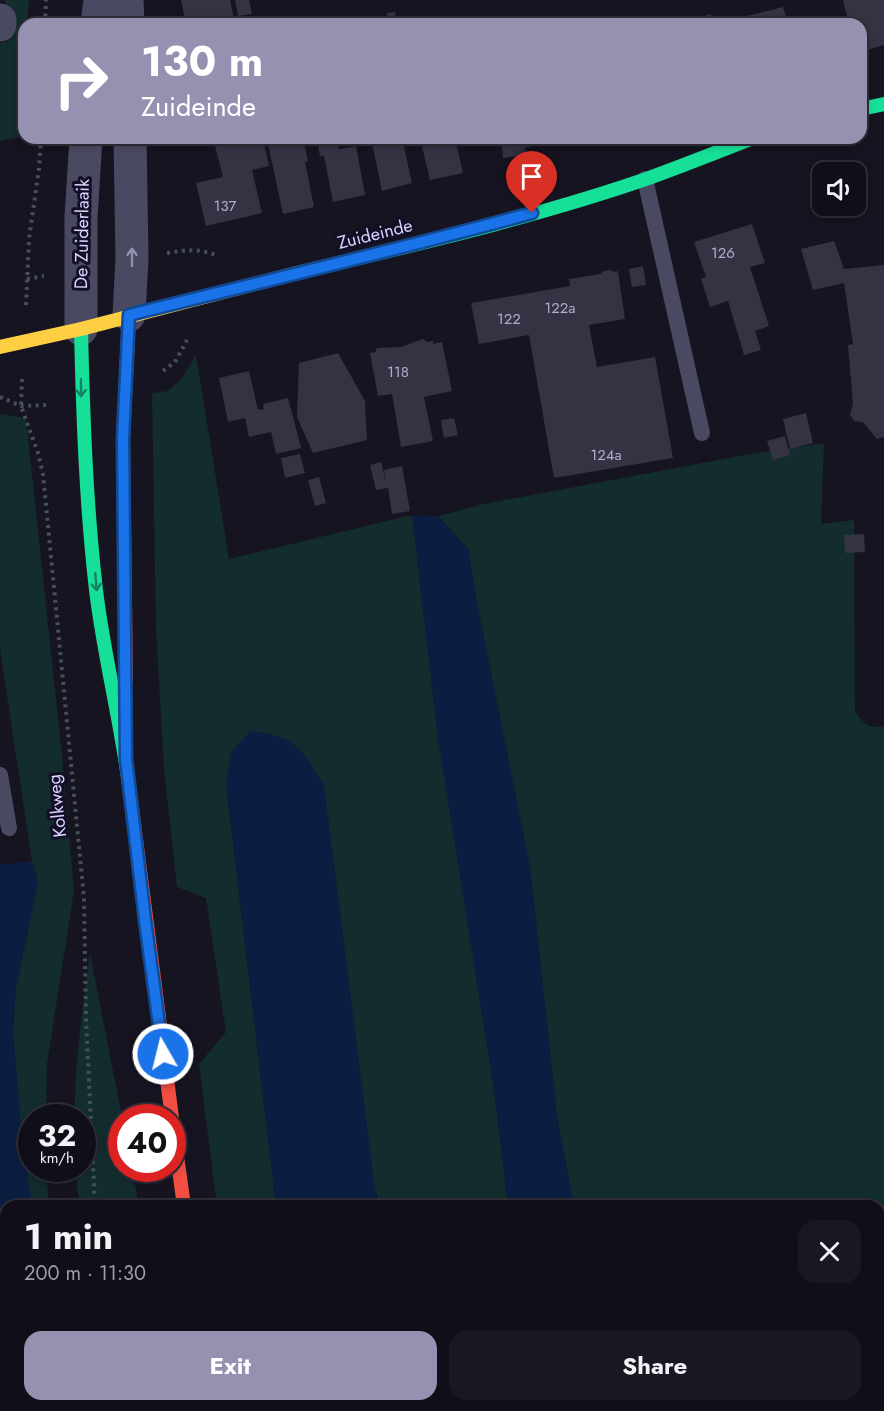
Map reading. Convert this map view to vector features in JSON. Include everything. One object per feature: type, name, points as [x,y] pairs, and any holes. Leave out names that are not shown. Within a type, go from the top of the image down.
[{"type":"street","points":[[98,18],[100,0]]},
{"type":"street","points":[[127,0],[128,18]]},
{"type":"street","points":[[867,107],[884,104]]},
{"type":"street","name":"De Zuiderlaaik","points":[[81,329],[81,217],[86,144]]},
{"type":"street","points":[[126,759],[123,439],[132,258],[130,144]]},
{"type":"street","name":"Zuideinde","points":[[0,347],[81,329],[266,280],[425,242],[645,179],[737,144]]},
{"type":"street","points":[[81,329],[84,442],[96,589],[104,646],[126,759],[170,1104]]},
{"type":"street","points":[[181,1182],[183,1200]]},
{"type":"lane","points":[[645,179],[702,433]]},
{"type":"lane","points":[[0,775],[9,828]]},
{"type":"path","points":[[45,18],[46,0]]},
{"type":"path","points":[[27,279],[29,239],[41,144]]},
{"type":"path","name":"Kolkweg","points":[[0,397],[21,406],[43,474],[84,898],[86,1019],[95,1200]]},
{"type":"green space","points":[[5,0],[29,0],[28,18],[18,18],[18,137],[0,141],[0,43],[9,41]]},
{"type":"green space","points":[[196,355],[229,559],[412,515],[439,739],[494,1089],[507,1200],[377,1200],[226,783],[275,1200],[216,1200],[199,1064],[226,1032],[206,898],[177,887],[164,770],[156,629],[152,393],[168,391],[182,378]]},
{"type":"green space","points":[[0,414],[26,418],[74,890],[47,1064],[46,1104],[18,1104],[18,1182],[47,1182],[49,1200],[0,1200],[0,1047],[13,1029],[16,987],[38,882],[32,861],[0,649]]},
{"type":"green space","points":[[824,443],[821,524],[854,520],[855,712],[867,725],[884,726],[884,1200],[573,1200],[557,1117],[530,867],[468,549],[438,516],[484,504],[745,455]]},
{"type":"green space","points":[[90,953],[119,1104],[108,1104],[108,1182],[134,1182],[138,1200],[79,1200],[77,1182],[96,1182],[96,1104],[75,1104],[76,1076]]},
{"type":"water","points":[[412,515],[438,516],[468,549],[530,867],[557,1117],[573,1200],[507,1200],[494,1089],[438,739]]},
{"type":"water","points":[[251,731],[279,737],[296,746],[309,761],[324,785],[376,1200],[275,1200],[226,783],[231,752]]},
{"type":"water","points":[[32,861],[38,882],[16,987],[13,1029],[19,1104],[18,1182],[29,1182],[32,1200],[0,1200],[0,865]]},
{"type":"building","points":[[181,0],[230,0],[234,18],[185,18]]},
{"type":"building","points":[[235,0],[249,0],[252,14],[238,16]]},
{"type":"building","points":[[843,0],[884,0],[884,45],[867,50],[867,18],[848,18]]},
{"type":"building","points":[[783,7],[786,18],[748,18],[747,16]]},
{"type":"building","points":[[395,12],[396,18],[387,18],[387,13]]},
{"type":"building","points":[[711,14],[712,18],[696,18]]},
{"type":"building","points":[[215,144],[264,144],[269,166],[252,170],[262,213],[206,226],[196,183],[223,177]]},
{"type":"building","points":[[268,144],[304,144],[308,161],[305,162],[314,207],[283,214]]},
{"type":"building","points":[[318,144],[338,144],[339,149],[356,146],[365,195],[333,202],[324,156],[320,156]]},
{"type":"building","points":[[372,144],[403,144],[412,183],[382,191]]},
{"type":"building","points":[[421,144],[456,144],[463,173],[430,180]]},
{"type":"building","points":[[502,144],[555,144],[525,147],[526,155],[503,158]]},
{"type":"building","points":[[752,224],[765,263],[750,267],[769,326],[755,331],[761,350],[744,355],[728,301],[710,307],[701,279],[706,277],[694,242]]},
{"type":"building","points":[[834,241],[844,269],[884,265],[884,437],[877,439],[863,422],[854,421],[850,415],[853,404],[848,345],[853,344],[844,283],[813,290],[801,249]]},
{"type":"building","points":[[643,266],[646,285],[632,287],[629,269]]},
{"type":"building","points":[[603,271],[618,271],[625,319],[589,325],[597,367],[655,357],[673,458],[554,478],[529,335],[479,344],[471,303],[570,286],[569,279],[601,274]]},
{"type":"building","points":[[423,339],[427,342],[433,341],[433,344],[442,342],[452,391],[424,397],[433,441],[401,447],[392,394],[378,396],[370,353],[375,352],[377,348],[401,347]]},
{"type":"building","points":[[338,353],[365,401],[367,440],[313,453],[297,417],[299,363]]},
{"type":"building","points":[[249,371],[258,410],[264,409],[263,404],[288,398],[301,448],[276,454],[271,432],[249,437],[245,418],[228,422],[219,378]]},
{"type":"building","points":[[806,413],[813,443],[790,449],[783,419]]},
{"type":"building","points":[[454,418],[458,435],[444,438],[441,420]]},
{"type":"building","points":[[785,436],[790,455],[773,460],[767,441]]},
{"type":"building","points":[[300,454],[305,473],[285,478],[281,458]]},
{"type":"building","points":[[381,462],[386,482],[384,470],[402,466],[410,511],[392,514],[388,488],[376,490],[370,465]]},
{"type":"building","points":[[319,477],[326,503],[315,506],[308,480]]},
{"type":"building","points":[[864,534],[865,552],[845,553],[844,535]]},
{"type":"traffic: fast","points":[[867,108],[884,104]]},
{"type":"traffic: fast","points":[[297,273],[560,206],[646,179],[737,144]]},
{"type":"traffic: fast","points":[[81,329],[86,460],[96,590],[130,793]]},
{"type":"traffic: slow","points":[[0,347],[81,329],[297,273]]},
{"type":"traffic: jam","points":[[126,680],[123,439],[129,315]]},
{"type":"traffic: jam","points":[[130,793],[170,1104]]},
{"type":"traffic: jam","points":[[181,1182],[183,1200]]},
{"type":"route","points":[[163,1054],[126,759],[123,439],[129,315],[425,242],[532,213]]}]
